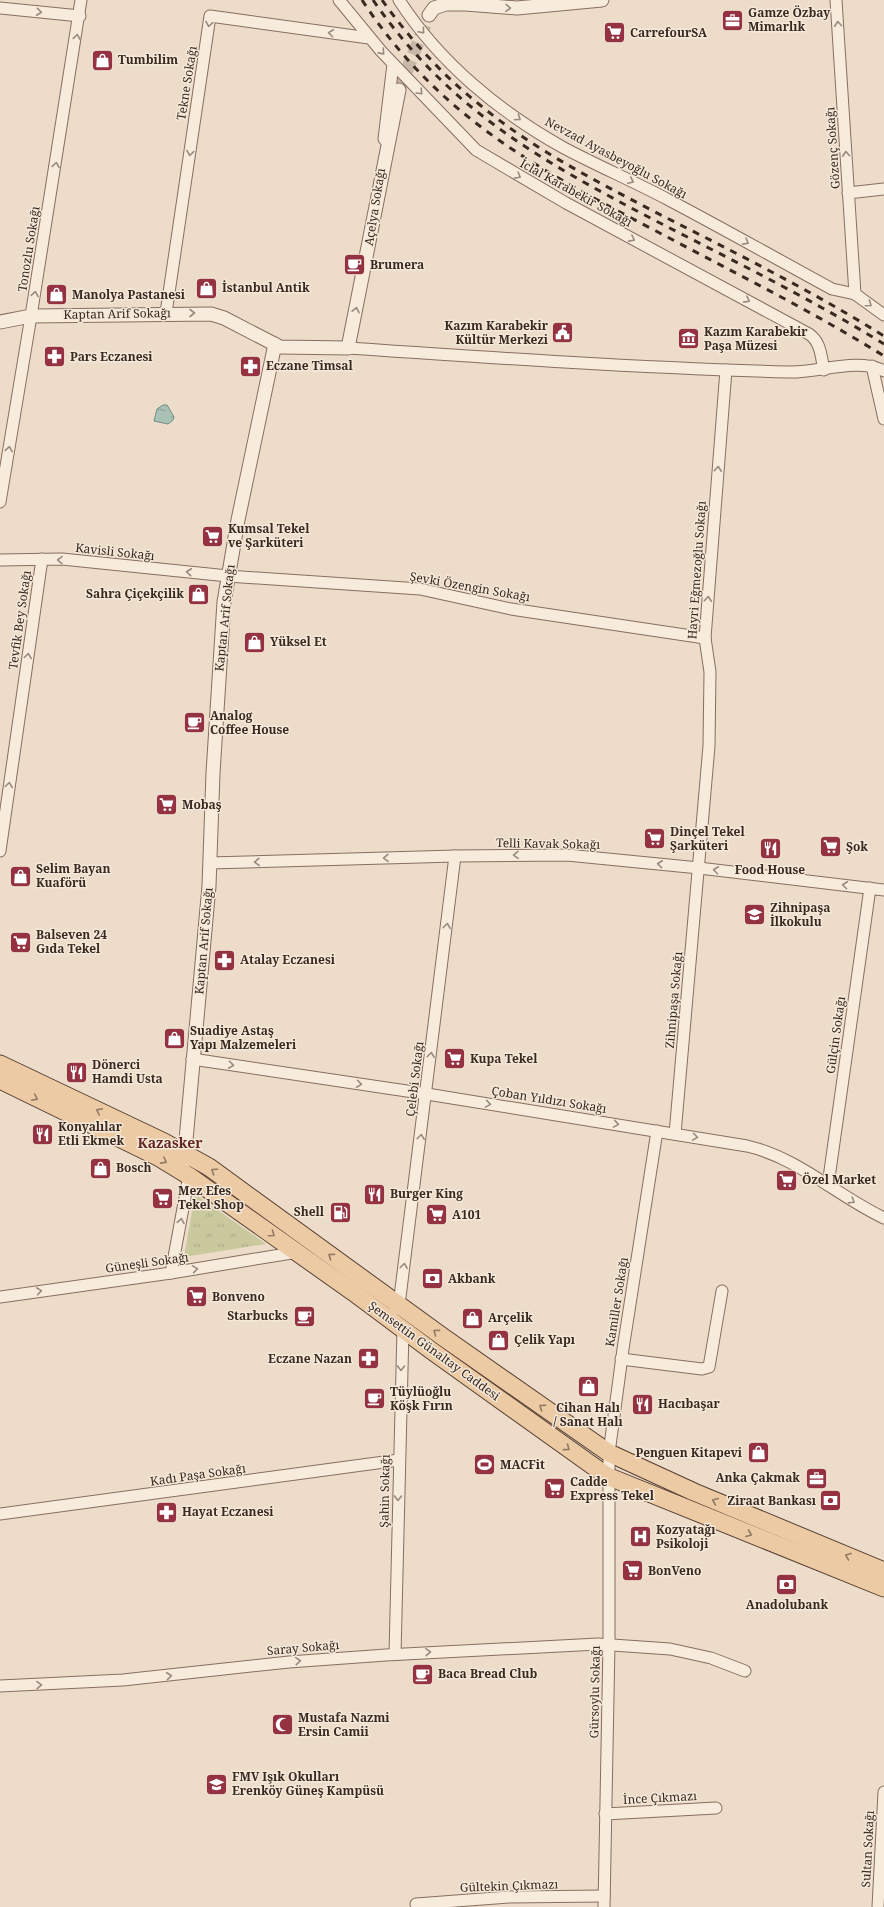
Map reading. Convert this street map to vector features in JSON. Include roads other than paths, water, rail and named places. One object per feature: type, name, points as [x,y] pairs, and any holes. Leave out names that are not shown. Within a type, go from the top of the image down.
[{"type":"main road","name":"Şemsettin Günaltay Caddesi","points":[[0,1064],[184,1153],[216,1172],[399,1305],[609,1453],[694,1492],[884,1571]]},
{"type":"main road","name":"Şemsettin Günaltay Caddesi","points":[[0,1080],[158,1158],[189,1176],[298,1252],[609,1477],[884,1588]]},
{"type":"street","name":"Tonozlu Sokağı","points":[[0,502],[32,316],[80,16],[81,0]]},
{"type":"street","name":"İclal Karabekir Sokağı","points":[[339,0],[369,38],[476,150],[566,204],[809,334],[816,339],[819,345],[824,370]]},
{"type":"street","name":"Nevzad Ayasbeyoğlu Sokağı","points":[[398,0],[416,24],[457,69],[489,98],[528,125],[565,148],[667,198],[832,289],[854,294]]},
{"type":"street","points":[[429,15],[434,8],[441,4],[464,2],[518,8],[602,0]]},
{"type":"street","name":"Gözenç Sokağı","points":[[836,0],[854,294]]},
{"type":"street","points":[[0,8],[80,16]]},
{"type":"street","name":"Tekne Sokağı","points":[[166,313],[210,16],[369,38]]},
{"type":"street","name":"Açelya Sokağı","points":[[348,348],[376,208],[393,64]]},
{"type":"street","points":[[376,208],[399,90]]},
{"type":"street","points":[[848,193],[884,189]]},
{"type":"street","points":[[854,294],[884,315]]},
{"type":"street","name":"Kaptan Arif Sokağı","points":[[0,322],[32,316],[166,313],[214,314],[275,344],[238,520],[228,576],[220,651],[210,863],[184,1153],[184,1167],[189,1176]]},
{"type":"street","points":[[275,344],[287,348],[348,348],[608,366],[794,372],[824,370],[859,365],[872,366],[884,371]]},
{"type":"street","points":[[872,366],[884,419]]},
{"type":"street","name":"Hayri Eğmezoğlu Sokağı","points":[[699,868],[709,739],[710,672],[705,638],[726,370]]},
{"type":"street","name":"Tevfik Bey Sokağı","points":[[0,851],[3,803],[42,559]]},
{"type":"street","name":"Kavisli Sokağı","points":[[0,560],[62,559],[228,576]]},
{"type":"street","name":"Şevki Özengin Sokağı","points":[[228,576],[420,589],[511,609],[705,638]]},
{"type":"street","name":"Telli Kavak Sokağı","points":[[210,863],[455,856],[567,855],[699,868],[884,890]]},
{"type":"street","name":"Çelebi Sokağı","points":[[399,1305],[427,1094],[455,856]]},
{"type":"street","name":"Zihnipaşa Sokağı","points":[[675,1134],[699,868]]},
{"type":"street","name":"Gülçin Sokağı","points":[[828,1186],[870,888]]},
{"type":"street","name":"Çoban Yıldızı Sokağı","points":[[192,1059],[427,1094],[657,1131],[758,1149],[790,1162],[861,1206],[884,1218]]},
{"type":"street","name":"Kamiller Sokağı","points":[[609,1477],[609,1453],[621,1359],[657,1131]]},
{"type":"street","points":[[171,1273],[189,1176]]},
{"type":"street","name":"Güneşli Sokağı","points":[[0,1297],[171,1273],[298,1252]]},
{"type":"street","points":[[621,1359],[702,1368],[709,1367],[722,1291]]},
{"type":"street","points":[[376,1308],[389,1313],[395,1310],[399,1305]]},
{"type":"street","name":"Şahin Sokağı","points":[[395,1654],[403,1329]]},
{"type":"street","name":"Kadı Paşa Sokağı","points":[[0,1514],[399,1460]]},
{"type":"street","name":"Gürsoylu Sokağı","points":[[604,1902],[609,1644],[609,1477]]},
{"type":"street","name":"Saray Sokağı","points":[[0,1686],[123,1680],[289,1662],[395,1654],[609,1644],[670,1649],[711,1658],[745,1671]]},
{"type":"street","name":"Sultan Sokağı","points":[[878,1907],[884,1792]]},
{"type":"street","name":"İnce Çıkmazı","points":[[605,1814],[716,1808]]},
{"type":"street","name":"Gültekin Çıkmazı","points":[[416,1904],[509,1896],[604,1902]]},
{"type":"water","points":[[163,405],[167,405],[174,417],[168,424],[154,421],[157,409]]},
{"type":"tunnel","points":[[399,90],[429,15]]},
{"type":"railway","points":[[362,0],[392,41],[423,76],[457,108],[493,136],[571,185],[800,307],[884,356]]},
{"type":"railway","points":[[373,0],[402,39],[433,73],[466,103],[501,130],[537,154],[616,200],[800,296],[884,344]]},
{"type":"railway","points":[[382,0],[404,29],[440,69],[480,105],[521,136],[587,176],[742,256],[884,336]]},
{"type":"place","name":"Gamze Özbay Mimarlık","points":[[733,20]]},
{"type":"place","name":"CarrefourSA","points":[[615,33]]},
{"type":"place","name":"Tumbilim","points":[[102,60]]},
{"type":"place","name":"Brumera","points":[[354,265]]},
{"type":"place","name":"İstanbul Antik","points":[[206,288]]},
{"type":"place","name":"Manolya Pastanesi","points":[[56,295]]},
{"type":"place","name":"Kazım Karabekir Kültür Merkezi","points":[[563,333]]},
{"type":"place","name":"Kazım Karabekir Paşa Müzesi","points":[[688,339]]},
{"type":"place","name":"Pars Eczanesi","points":[[55,357]]},
{"type":"place","name":"Eczane Timsal","points":[[251,366]]},
{"type":"place","name":"Kumsal Tekel ve Şarküteri","points":[[212,536]]},
{"type":"place","name":"Sahra Çiçekçilik","points":[[199,594]]},
{"type":"place","name":"Yüksel Et","points":[[254,642]]},
{"type":"place","name":"Analog Coffee House","points":[[194,723]]},
{"type":"place","name":"Mobaş","points":[[166,805]]},
{"type":"place","name":"Dinçel Tekel Şarküteri","points":[[654,839]]},
{"type":"place","name":"Şok","points":[[830,847]]},
{"type":"place","name":"Food House","points":[[770,849]]},
{"type":"place","name":"Selim Bayan Kuaförü","points":[[20,876]]},
{"type":"place","name":"Zihnipaşa İlkokulu","points":[[754,915]]},
{"type":"place","name":"Balseven 24 Gıda Tekel","points":[[21,942]]},
{"type":"place","name":"Atalay Eczanesi","points":[[224,960]]},
{"type":"place","name":"Suadiye Astaş Yapı Malzemeleri","points":[[174,1038]]},
{"type":"place","name":"Kupa Tekel","points":[[455,1059]]},
{"type":"place","name":"Dönerci Hamdi Usta","points":[[76,1072]]},
{"type":"place","name":"Konyalılar Etli Ekmek","points":[[43,1134]]},
{"type":"place","name":"Bosch","points":[[101,1168]]},
{"type":"place","name":"Özel Market","points":[[786,1180]]},
{"type":"place","name":"Burger King","points":[[374,1194]]},
{"type":"place","name":"Mez Efes Tekel Shop","points":[[162,1198]]},
{"type":"place","name":"Shell","points":[[340,1212]]},
{"type":"place","name":"A101","points":[[436,1215]]},
{"type":"place","name":"Akbank","points":[[433,1279]]},
{"type":"place","name":"Bonveno","points":[[196,1297]]},
{"type":"place","name":"Starbucks","points":[[304,1316]]},
{"type":"place","name":"Arçelik","points":[[472,1318]]},
{"type":"place","name":"Çelik Yapı","points":[[498,1340]]},
{"type":"place","name":"Eczane Nazan","points":[[368,1359]]},
{"type":"place","name":"Cihan Halı / Sanat Halı","points":[[588,1387]]},
{"type":"place","name":"Tüylüoğlu Köşk Fırın","points":[[374,1399]]},
{"type":"place","name":"Hacıbaşar","points":[[643,1404]]},
{"type":"place","name":"Penguen Kitapevi","points":[[758,1453]]},
{"type":"place","name":"MACFit","points":[[484,1465]]},
{"type":"place","name":"Anka Çakmak","points":[[816,1478]]},
{"type":"place","name":"Cadde Express Tekel","points":[[554,1489]]},
{"type":"place","name":"Ziraat Bankası","points":[[831,1501]]},
{"type":"place","name":"Hayat Eczanesi","points":[[167,1512]]},
{"type":"place","name":"Kozyatağı Psikoloji","points":[[641,1537]]},
{"type":"place","name":"BonVeno","points":[[633,1571]]},
{"type":"place","name":"Anadolubank","points":[[787,1584]]},
{"type":"place","name":"Baca Bread Club","points":[[422,1674]]},
{"type":"place","name":"Mustafa Nazmi Ersin Camii","points":[[283,1725]]},
{"type":"place","name":"FMV Işık Okulları Erenköy Güneş Kampüsü","points":[[217,1784]]},
{"type":"district","name":"Kazasker","points":[[170,1143]]}]
